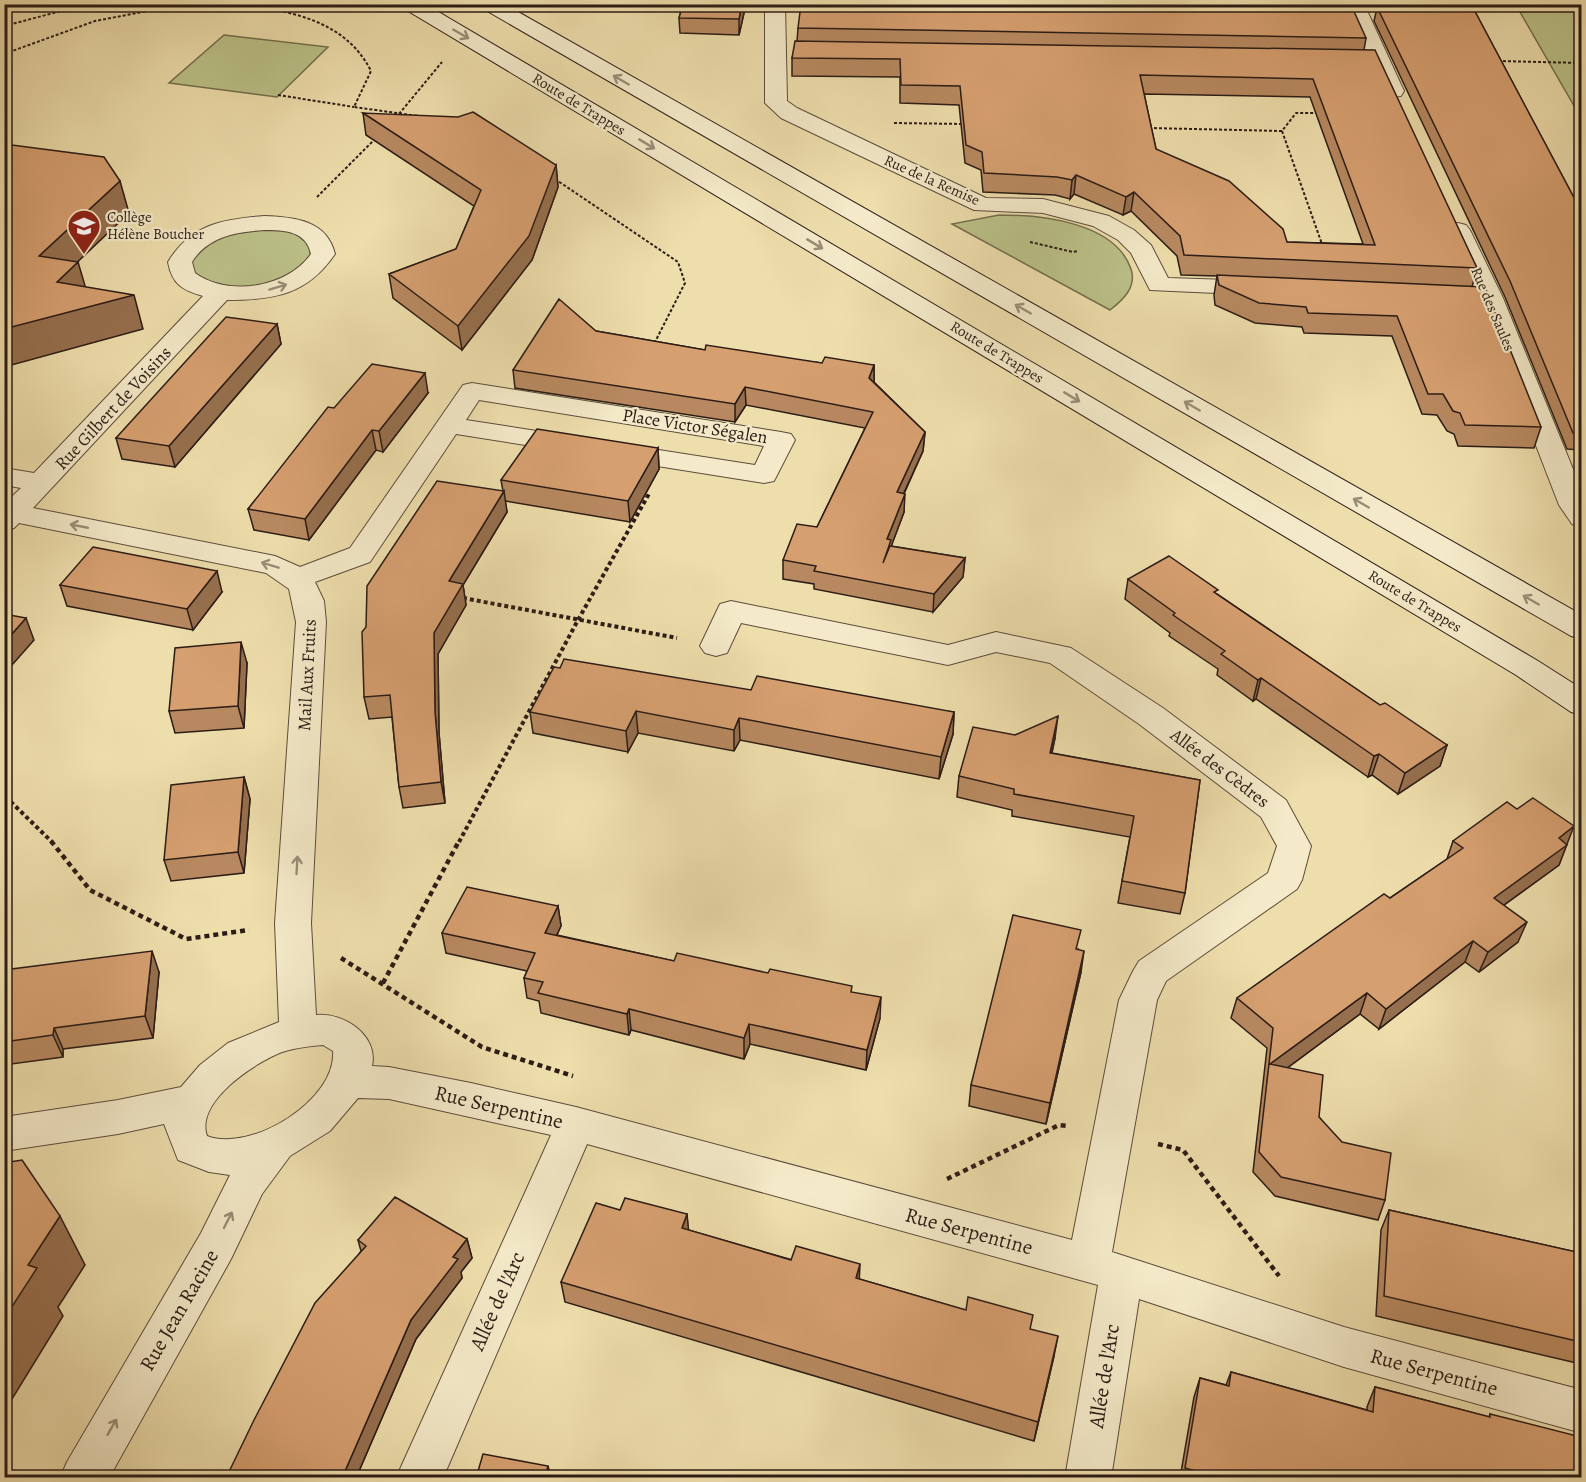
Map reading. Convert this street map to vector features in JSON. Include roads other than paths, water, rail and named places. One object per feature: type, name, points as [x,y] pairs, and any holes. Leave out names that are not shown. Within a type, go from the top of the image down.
[{"type":"street","name":"Route de Trappes","points":[[411,4],[1527,668],[1581,704]]},
{"type":"street","points":[[489,4],[1581,629]]},
{"type":"street","name":"Rue de la Remise","points":[[775,4],[773,7],[776,103],[825,131],[982,205],[1043,206],[1101,221],[1126,235],[1142,250],[1158,285],[1282,289]]},
{"type":"street","points":[[1354,4],[1367,60],[1404,114]]},
{"type":"street","points":[[774,50],[798,51]]},
{"type":"street","name":"Rue des Saules","points":[[1450,212],[1479,298],[1573,506],[1581,518]]},
{"type":"street","points":[[258,222],[283,223],[305,230],[319,240],[323,254],[316,267],[301,278],[278,288],[249,293],[220,293],[198,287],[183,276],[180,262],[188,248],[207,235],[231,226],[258,222]]},
{"type":"street","name":"Rue Gilbert de Voisins","points":[[9,518],[220,293]]},
{"type":"street","name":"Place Victor Ségalen","points":[[298,578],[360,555],[472,391],[781,440],[764,475],[449,425]]},
{"type":"street","points":[[4,476],[42,483]]},
{"type":"street","points":[[9,518],[275,565],[298,578]]},
{"type":"street","name":"Mail Aux Fruits","points":[[298,578],[309,599],[311,622],[293,923],[298,1030]]},
{"type":"street","name":"Allée des Cèdres","points":[[716,645],[731,611],[948,655],[996,642],[1060,655],[1151,716],[1274,809],[1294,846],[1284,880],[1152,971],[1138,1000],[1113,1134],[1105,1269]]},
{"type":"street","points":[[326,1029],[346,1039],[354,1057],[348,1081],[332,1103],[309,1126],[276,1144],[240,1156],[214,1158],[192,1148],[184,1123],[193,1101],[214,1074],[243,1053],[269,1040],[298,1030],[326,1029]]},
{"type":"street","name":"Rue Serpentine","points":[[348,1081],[389,1083],[471,1099],[576,1125],[1105,1269],[1344,1347],[1581,1412]]},
{"type":"street","points":[[4,1134],[118,1117],[193,1101]]},
{"type":"street","name":"Allée de l'Arc","points":[[419,1478],[576,1125]]},
{"type":"street","name":"Rue Jean Racine","points":[[83,1478],[216,1246],[248,1182],[276,1144]]},
{"type":"street","name":"Allée de l'Arc","points":[[1088,1478],[1105,1269]]},
{"type":"place","name":"Collège Hélène Boucher","points":[[84,255]]}]
